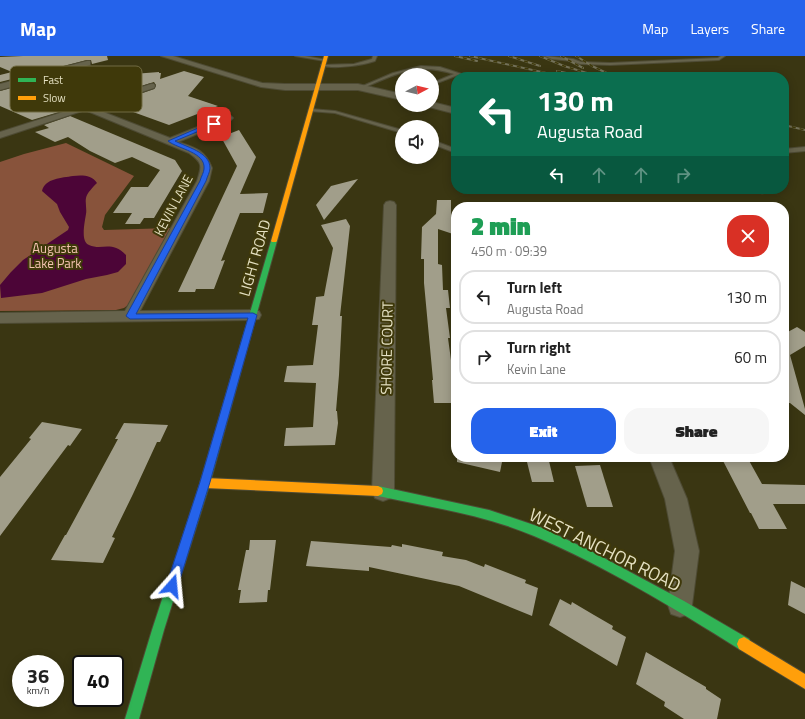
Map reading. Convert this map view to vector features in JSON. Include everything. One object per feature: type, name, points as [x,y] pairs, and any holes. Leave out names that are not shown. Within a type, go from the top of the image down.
[{"type":"street","points":[[165,56],[261,85],[285,87],[360,88],[395,96]]},
{"type":"street","name":"LIGHT ROAD","points":[[132,719],[158,630],[205,482],[318,87],[324,60]]},
{"type":"street","points":[[76,66],[87,63]]},
{"type":"street","points":[[0,87],[10,84]]},
{"type":"street","points":[[142,89],[151,86]]},
{"type":"street","points":[[439,107],[451,110]]},
{"type":"street","points":[[0,135],[69,112]]},
{"type":"street","name":"KEVIN LANE","points":[[97,112],[171,141],[201,155],[207,168],[203,181],[130,316]]},
{"type":"street","points":[[171,141],[228,118]]},
{"type":"street","points":[[0,124],[13,131]]},
{"type":"street","name":"SHORE COURT","points":[[383,491],[390,205]]},
{"type":"street","points":[[0,318],[253,315]]},
{"type":"street","points":[[661,462],[676,499],[687,551],[680,605]]},
{"type":"street","name":"WEST ANCHOR ROAD","points":[[205,482],[383,491],[489,515],[536,530],[587,555],[680,605],[805,682]]},
{"type":"lane","points":[[297,56],[366,64],[374,60],[375,56]]},
{"type":"lane","points":[[547,56],[552,58],[573,60]]},
{"type":"lane","points":[[568,56],[580,63],[600,61],[610,64],[719,59],[723,56]]},
{"type":"lane","points":[[360,88],[390,75],[419,67],[437,68],[451,72]]},
{"type":"lane","points":[[439,81],[451,77]]},
{"type":"lane","points":[[311,110],[335,112],[395,130]]},
{"type":"lane","points":[[439,145],[451,149]]},
{"type":"lane","points":[[789,151],[805,149]]},
{"type":"green space","name":"Augusta Lake Park","points":[[66,143],[134,176],[105,215],[102,227],[104,230],[171,228],[128,305],[124,308],[116,310],[0,311],[0,162]]},
{"type":"shaded area","points":[[73,176],[90,177],[97,183],[86,198],[84,236],[86,243],[94,247],[116,248],[126,255],[126,264],[118,272],[86,279],[42,293],[1,298],[0,285],[11,272],[23,260],[68,230],[69,227],[57,204],[42,191],[47,183],[54,179]]},
{"type":"building","points":[[107,56],[108,60],[92,64],[91,60],[87,60],[63,66],[10,66],[10,71],[0,67],[0,57]]},
{"type":"building","points":[[184,71],[204,77],[188,96],[218,106],[169,125],[133,112],[142,112],[142,93],[154,89],[156,85],[154,82],[142,86],[142,73],[159,72],[161,73],[160,79]]},
{"type":"building","points":[[10,72],[10,79],[0,82],[0,75]]},
{"type":"building","points":[[10,88],[10,110],[0,106],[0,91]]},
{"type":"building","points":[[14,112],[59,112],[32,120]]},
{"type":"building","points":[[70,116],[175,160],[182,171],[154,218],[144,218],[140,224],[125,224],[132,213],[113,213],[131,187],[148,187],[160,170],[132,157],[115,163],[90,151],[68,137],[55,142],[35,132],[49,128],[44,125]]},
{"type":"building","points":[[239,130],[256,157],[240,194],[268,193],[263,213],[240,213],[221,261],[225,260],[214,289],[196,289],[195,292],[178,292],[237,166],[221,137]]},
{"type":"building","points":[[358,179],[324,220],[316,205],[331,186]]},
{"type":"building","points":[[437,200],[451,200],[451,233],[438,229],[438,264],[442,265],[443,290],[448,290],[450,308],[446,308],[450,338],[448,338],[451,360],[451,403],[434,403],[424,283],[424,259],[421,259],[422,227],[436,214]]},
{"type":"building","points":[[346,219],[350,226],[340,316],[342,316],[336,411],[338,423],[335,445],[284,446],[286,428],[313,427],[316,383],[284,382],[287,366],[313,365],[318,325],[312,325],[316,297],[324,296],[333,248],[321,225]]},
{"type":"building","points":[[797,327],[805,332],[805,346],[790,355],[805,409],[805,415],[789,403],[789,331]]},
{"type":"building","points":[[42,422],[82,429],[70,446],[68,445],[0,536],[0,477],[31,439],[29,438]]},
{"type":"building","points":[[124,423],[168,425],[160,442],[157,442],[112,537],[115,538],[103,563],[51,560],[118,439],[115,439]]},
{"type":"building","points":[[457,462],[502,462],[500,472]]},
{"type":"building","points":[[527,462],[549,462],[554,482],[532,482]]},
{"type":"building","points":[[724,462],[750,462],[762,484],[805,485],[805,504],[773,504],[787,529],[759,529]]},
{"type":"building","points":[[600,465],[613,507],[587,507],[575,466]]},
{"type":"building","points":[[250,540],[276,540],[270,590],[268,590],[267,602],[239,603],[241,590],[238,590],[246,550],[249,550]]},
{"type":"building","points":[[311,541],[391,547],[392,545],[402,547],[402,544],[443,552],[442,556],[466,560],[484,567],[485,564],[526,580],[525,583],[538,588],[532,616],[459,586],[369,567],[369,571],[306,566]]},
{"type":"building","points":[[791,581],[805,588],[805,614],[788,605]]},
{"type":"building","points":[[560,599],[571,605],[572,602],[613,626],[612,629],[626,637],[617,666],[549,625]]},
{"type":"building","points":[[646,652],[706,687],[706,689],[721,699],[717,719],[684,719],[664,706],[665,702],[636,684]]},
{"type":"railway","points":[[455,56],[477,61]]},
{"type":"railway","points":[[470,56],[542,72]]},
{"type":"railway","points":[[509,56],[540,66]]},
{"type":"railway","points":[[540,56],[584,72]]},
{"type":"railway","points":[[561,56],[583,68]]},
{"type":"railway","points":[[576,56],[605,72]]},
{"type":"railway","points":[[557,71],[562,72]]},
{"type":"railway","points":[[789,126],[805,130]]},
{"type":"traffic: fast","points":[[132,719],[158,630],[205,483],[274,241]]},
{"type":"traffic: fast","points":[[378,491],[489,515],[536,531],[587,555],[680,605],[744,644]]},
{"type":"traffic: slow","points":[[274,241],[326,56]]},
{"type":"traffic: slow","points":[[205,483],[378,491]]},
{"type":"traffic: slow","points":[[744,644],[805,682]]},
{"type":"route","points":[[172,586],[205,482],[253,315],[130,316],[172,235],[203,181],[207,168],[201,155],[171,141],[214,124]]}]
